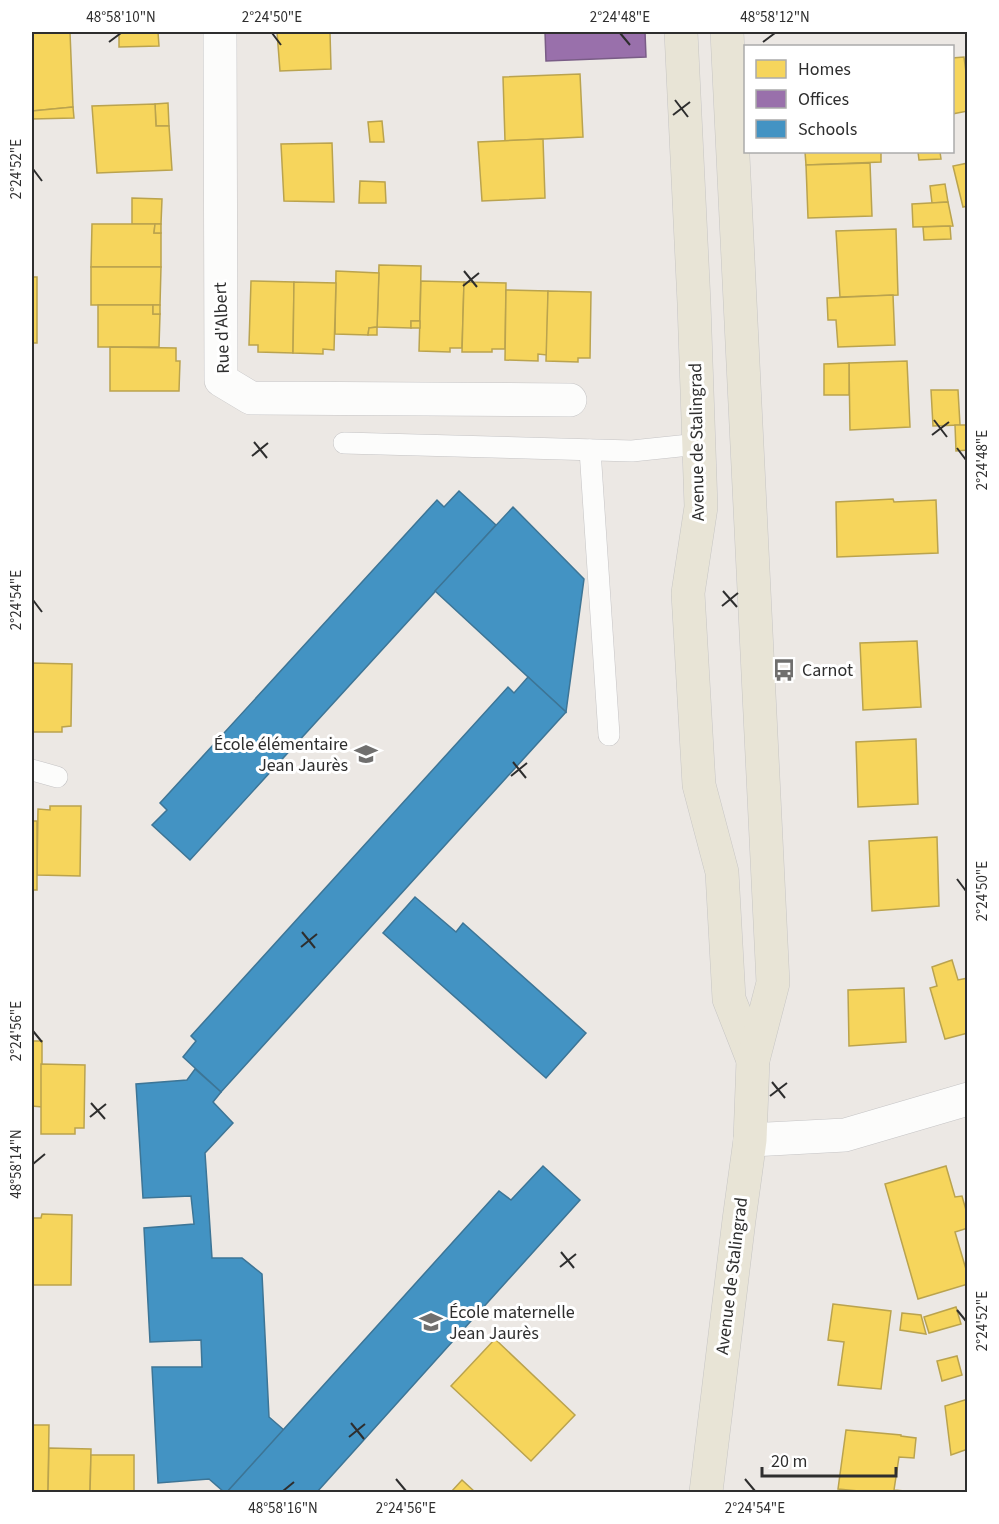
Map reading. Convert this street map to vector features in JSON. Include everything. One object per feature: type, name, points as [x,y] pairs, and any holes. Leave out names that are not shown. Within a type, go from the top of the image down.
[{"type":"main road","name":"Avenue de Stalingrad","points":[[681,32],[701,507],[688,593],[699,785],[722,872],[729,999],[753,1060]]},
{"type":"main road","name":"Avenue de Stalingrad","points":[[706,1492],[750,1140],[753,1060],[773,983],[727,32]]},
{"type":"street","name":"Rue d'Albert","points":[[220,32],[221,380],[251,398],[570,400]]},
{"type":"street","points":[[750,1140],[845,1135],[968,1099]]},
{"type":"lane","points":[[344,443],[632,451],[699,444]]},
{"type":"lane","points":[[590,450],[609,735]]},
{"type":"lane","points":[[32,770],[57,777]]},
{"type":"building: Homes","points":[[32,32],[70,32],[73,107],[32,111]]},
{"type":"building: Homes","points":[[119,32],[158,32],[159,46],[119,47]]},
{"type":"building: Homes","points":[[277,32],[330,32],[331,69],[280,71]]},
{"type":"building: Homes","points":[[964,57],[968,111],[954,114],[954,58]]},
{"type":"building: Homes","points":[[580,74],[583,137],[505,141],[503,77]]},
{"type":"building: Homes","points":[[168,103],[169,126],[156,126],[155,104]]},
{"type":"building: Homes","points":[[155,104],[156,126],[169,126],[172,170],[97,173],[92,106]]},
{"type":"building: Homes","points":[[73,107],[74,118],[32,119],[32,111]]},
{"type":"building: Homes","points":[[382,121],[384,142],[370,142],[368,122]]},
{"type":"building: Homes","points":[[543,139],[545,198],[482,201],[478,142]]},
{"type":"building: Homes","points":[[332,143],[334,202],[284,201],[281,144]]},
{"type":"building: Homes","points":[[805,153],[881,153],[881,162],[806,165]]},
{"type":"building: Homes","points":[[918,153],[940,153],[941,159],[919,160]]},
{"type":"building: Homes","points":[[870,163],[872,216],[808,218],[806,165]]},
{"type":"building: Homes","points":[[968,163],[968,206],[963,207],[953,166]]},
{"type":"building: Homes","points":[[360,181],[385,182],[386,203],[359,203]]},
{"type":"building: Homes","points":[[945,184],[948,202],[932,203],[930,186]]},
{"type":"building: Homes","points":[[132,198],[162,199],[161,224],[132,224]]},
{"type":"building: Homes","points":[[948,202],[953,226],[913,227],[912,204]]},
{"type":"building: Homes","points":[[92,224],[155,224],[154,233],[161,233],[161,267],[91,267]]},
{"type":"building: Homes","points":[[155,224],[161,224],[161,233],[154,233]]},
{"type":"building: Homes","points":[[950,226],[951,239],[924,240],[923,227]]},
{"type":"building: Homes","points":[[896,229],[898,295],[840,297],[836,231]]},
{"type":"building: Homes","points":[[379,265],[421,266],[420,321],[411,321],[411,328],[377,327]]},
{"type":"building: Homes","points":[[91,267],[161,267],[160,305],[91,305]]},
{"type":"building: Homes","points":[[336,271],[379,273],[377,327],[369,328],[368,335],[335,334]]},
{"type":"building: Homes","points":[[32,277],[37,277],[37,343],[32,343]]},
{"type":"building: Homes","points":[[251,281],[294,282],[293,353],[258,352],[258,345],[249,345]]},
{"type":"building: Homes","points":[[421,281],[464,282],[462,348],[450,348],[450,352],[419,351]]},
{"type":"building: Homes","points":[[294,282],[336,283],[334,350],[323,349],[323,354],[293,353]]},
{"type":"building: Homes","points":[[464,282],[506,283],[505,349],[492,349],[492,352],[462,352]]},
{"type":"building: Homes","points":[[506,290],[548,291],[547,355],[538,354],[538,361],[505,360]]},
{"type":"building: Homes","points":[[548,291],[591,292],[590,358],[578,358],[578,362],[546,361]]},
{"type":"building: Homes","points":[[893,295],[895,345],[838,347],[836,320],[828,320],[827,298]]},
{"type":"building: Homes","points":[[98,305],[153,305],[153,314],[160,314],[159,347],[98,347]]},
{"type":"building: Homes","points":[[153,305],[160,305],[160,314],[153,314]]},
{"type":"building: Homes","points":[[411,321],[420,321],[420,328],[411,328]]},
{"type":"building: Homes","points":[[377,327],[377,335],[368,335],[369,328]]},
{"type":"building: Homes","points":[[110,347],[176,348],[176,361],[180,361],[179,391],[110,391]]},
{"type":"building: Homes","points":[[907,361],[910,427],[850,430],[849,363]]},
{"type":"building: Homes","points":[[849,363],[849,395],[824,395],[824,364]]},
{"type":"building: Homes","points":[[931,390],[958,390],[960,425],[933,426]]},
{"type":"building: Homes","points":[[955,425],[968,425],[968,450],[956,451]]},
{"type":"building: Homes","points":[[893,499],[894,502],[936,500],[938,553],[837,557],[836,502]]},
{"type":"building: Homes","points":[[917,641],[921,707],[863,710],[860,643]]},
{"type":"building: Homes","points":[[32,663],[72,664],[71,726],[62,727],[62,732],[32,732]]},
{"type":"building: Homes","points":[[916,739],[918,804],[858,807],[856,742]]},
{"type":"building: Homes","points":[[50,806],[81,806],[80,876],[37,875],[38,809],[50,810]]},
{"type":"building: Homes","points":[[32,821],[37,821],[37,890],[32,890]]},
{"type":"building: Homes","points":[[937,837],[939,906],[872,911],[869,841]]},
{"type":"building: Homes","points":[[952,960],[958,980],[968,978],[968,1033],[945,1039],[930,988],[937,986],[932,967]]},
{"type":"building: Homes","points":[[904,988],[906,1042],[849,1046],[848,990]]},
{"type":"building: Homes","points":[[32,1041],[42,1041],[42,1107],[32,1106]]},
{"type":"building: Homes","points":[[41,1064],[85,1065],[84,1128],[75,1128],[75,1134],[41,1134]]},
{"type":"building: Homes","points":[[946,1166],[955,1197],[962,1196],[968,1217],[968,1228],[955,1232],[968,1276],[968,1284],[918,1299],[885,1184]]},
{"type":"building: Homes","points":[[42,1214],[72,1215],[71,1285],[32,1285],[32,1218],[41,1218]]},
{"type":"building: Homes","points":[[833,1304],[891,1311],[881,1389],[838,1385],[844,1342],[828,1340]]},
{"type":"building: Homes","points":[[956,1307],[961,1324],[929,1333],[924,1317]]},
{"type":"building: Homes","points":[[902,1313],[921,1315],[926,1334],[900,1330]]},
{"type":"building: Homes","points":[[495,1339],[575,1415],[531,1461],[451,1386]]},
{"type":"building: Homes","points":[[957,1356],[962,1375],[942,1381],[937,1361]]},
{"type":"building: Homes","points":[[968,1399],[968,1449],[951,1455],[945,1406]]},
{"type":"building: Homes","points":[[32,1425],[49,1425],[48,1492],[32,1492]]},
{"type":"building: Homes","points":[[846,1430],[916,1438],[914,1458],[899,1457],[894,1490],[916,1492],[869,1492],[838,1489]]},
{"type":"building: Homes","points":[[49,1448],[91,1449],[90,1492],[48,1492]]},
{"type":"building: Homes","points":[[91,1455],[134,1455],[134,1492],[90,1492]]},
{"type":"building: Homes","points":[[462,1480],[475,1492],[451,1492]]},
{"type":"building: Offices","points":[[545,32],[645,32],[646,57],[546,61]]},
{"type":"building: Schools","points":[[459,491],[496,525],[190,860],[152,825],[167,810],[160,803],[437,500],[444,507]]},
{"type":"building: Schools","points":[[513,507],[584,579],[566,712],[435,591]]},
{"type":"building: Schools","points":[[528,677],[566,712],[221,1092],[183,1057],[196,1041],[191,1036],[508,687],[514,693]]},
{"type":"building: Schools","points":[[415,897],[456,932],[463,923],[586,1033],[546,1078],[383,933]]},
{"type":"building: Schools","points":[[195,1069],[221,1092],[213,1102],[233,1123],[205,1153],[212,1258],[242,1258],[262,1274],[269,1417],[284,1430],[227,1492],[209,1479],[158,1483],[152,1367],[202,1367],[201,1340],[150,1342],[144,1228],[194,1224],[191,1196],[143,1198],[136,1084],[187,1080]]},
{"type":"building: Schools","points":[[543,1166],[580,1200],[317,1492],[227,1492],[499,1191],[511,1200]]},
{"type":"place","name":"Carnot","points":[[784,670]]},
{"type":"place","name":"École élémentaire Jean Jaurès","points":[[366,754]]},
{"type":"place","name":"École maternelle Jean Jaurès","points":[[431,1322]]}]
